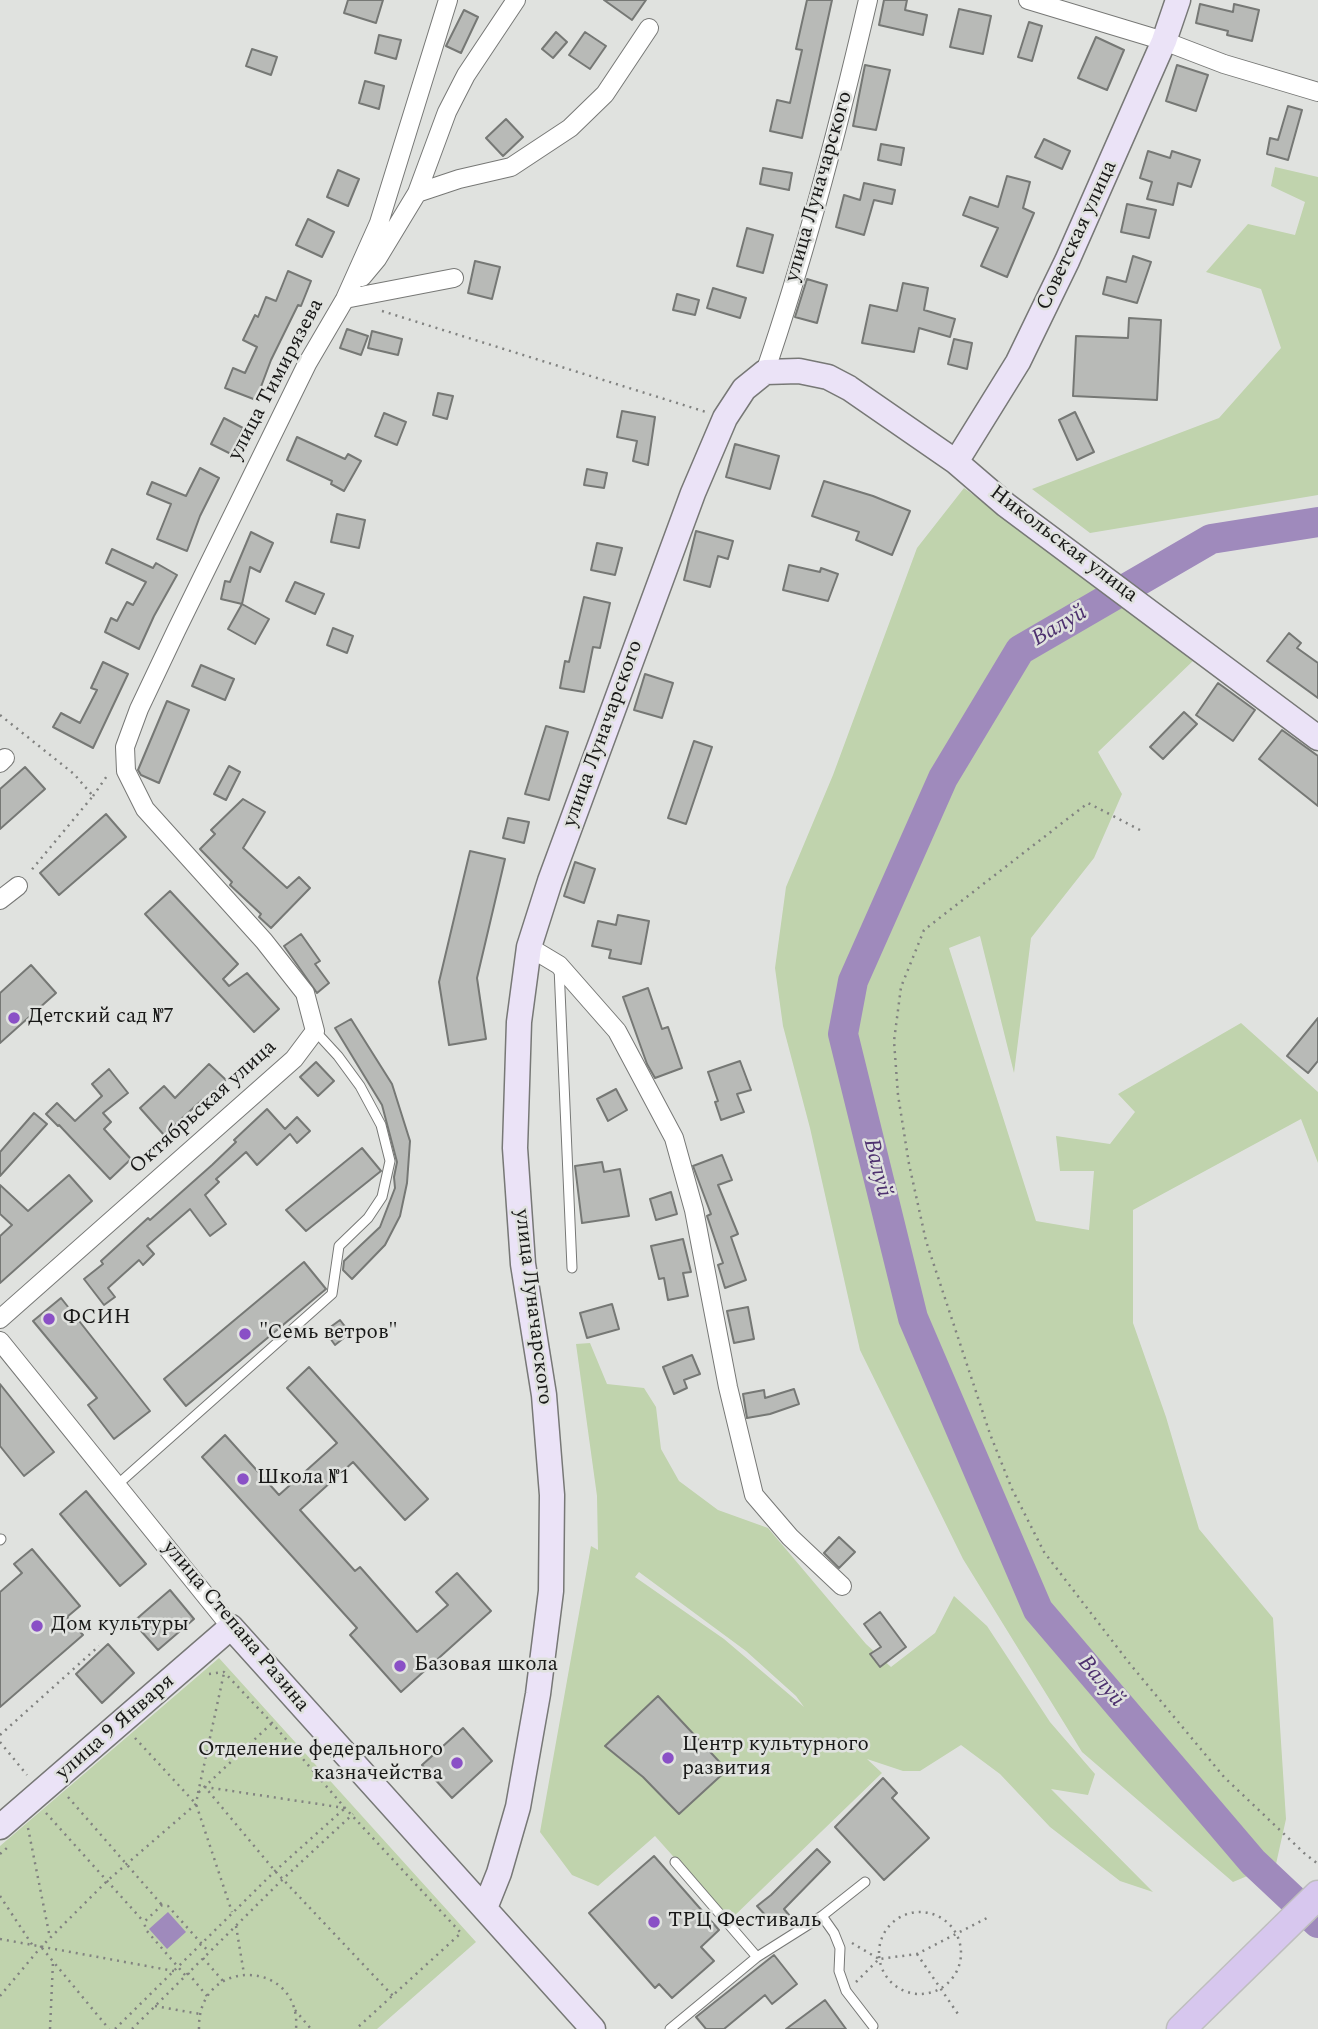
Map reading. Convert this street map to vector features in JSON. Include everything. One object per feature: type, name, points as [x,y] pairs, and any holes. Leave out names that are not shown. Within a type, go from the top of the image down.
[{"type":"main road","name":"Советская улица","points":[[956,462],[1023,351],[1067,261],[1164,41],[1178,0]]},
{"type":"main road","name":"Никольская улица","points":[[765,372],[799,371],[828,377],[849,388],[956,462],[1006,505],[1318,738]]},
{"type":"main road","name":"улица Луначарского","points":[[485,1909],[518,1807],[538,1694],[551,1591],[552,1495],[547,1420],[523,1264],[515,1148],[519,1022],[529,947],[550,881],[688,506],[724,418],[744,389],[765,372]]},
{"type":"main road","name":"улица Степана Разина","points":[[231,1628],[593,2029]]},
{"type":"main road","name":"улица 9 Января","points":[[9,1837],[231,1628]]},
{"type":"main road","points":[[1181,2029],[1318,1895]]},
{"type":"street","name":"улица Тимирязева","points":[[315,1031],[305,993],[264,941],[145,809],[126,771],[125,747],[139,709],[307,364],[345,299],[379,222],[447,0]]},
{"type":"street","points":[[345,299],[377,259],[417,193],[447,112],[467,75],[516,0]]},
{"type":"street","name":"улица Луначарского","points":[[765,372],[837,133],[868,0]]},
{"type":"street","points":[[1028,0],[1318,92]]},
{"type":"street","points":[[417,193],[459,179],[511,167],[570,128],[605,94],[649,28]]},
{"type":"street","points":[[345,299],[454,278]]},
{"type":"street","points":[[0,900],[18,886]]},
{"type":"street","points":[[529,947],[559,965],[617,1031],[674,1138],[694,1210],[728,1387],[754,1495],[790,1537],[842,1586]]},
{"type":"street","name":"Октябрьская улица","points":[[0,1319],[294,1059],[315,1031]]},
{"type":"street","name":"улица Степана Разина","points":[[0,1341],[231,1628]]},
{"type":"lane","points":[[559,965],[572,1268]]},
{"type":"lane","points":[[117,1485],[332,1294],[339,1246],[368,1218],[382,1197],[390,1161],[381,1125],[360,1086],[315,1031]]},
{"type":"lane","points":[[675,1863],[757,1957]]},
{"type":"lane","points":[[670,2029],[757,1957],[822,1916],[865,1882]]},
{"type":"lane","points":[[822,1916],[834,1933],[840,1948],[839,1971],[846,1991],[873,2026]]},
{"type":"path","points":[[345,299],[724,418]]},
{"type":"path","points":[[0,715],[74,774],[93,796],[18,886]]},
{"type":"path","points":[[1140,830],[1088,803],[924,930],[901,987],[894,1041],[898,1095],[909,1164],[926,1241],[990,1434],[1044,1552],[1130,1664],[1224,1777],[1318,1864]]},
{"type":"path","points":[[0,1735],[99,1646]]},
{"type":"path","points":[[202,1678],[213,1672],[224,1672],[461,1933],[356,2029]]},
{"type":"path","points":[[0,1996],[41,1947],[107,1881],[196,1804],[224,1672]]},
{"type":"path","points":[[198,1793],[272,1723]]},
{"type":"path","points":[[133,1736],[196,1804],[232,1913]]},
{"type":"path","points":[[0,1742],[31,1780]]},
{"type":"path","points":[[205,1787],[345,1808]]},
{"type":"path","points":[[205,1787],[275,1871],[393,1996]]},
{"type":"path","points":[[71,1800],[162,1905],[168,1906],[209,1952]]},
{"type":"path","points":[[45,1812],[52,1805]]},
{"type":"path","points":[[116,2029],[275,1871],[345,1808]]},
{"type":"path","points":[[132,2029],[284,1878],[353,1814]]},
{"type":"path","points":[[50,1818],[144,1922],[146,1930],[176,1969]]},
{"type":"path","points":[[0,1854],[9,1837],[28,1828],[50,1938]]},
{"type":"path","points":[[0,1896],[33,1945]]},
{"type":"path","points":[[144,1922],[162,1905]]},
{"type":"path","points":[[924,1912],[944,1919],[956,1934],[960,1945],[960,1965],[949,1983],[923,1995],[905,1992],[889,1982],[879,1959],[879,1944],[883,1935],[896,1919],[905,1915],[924,1912]]},
{"type":"path","points":[[846,1991],[879,1959],[917,1954],[987,1918]]},
{"type":"path","points":[[235,1926],[244,1974]]},
{"type":"path","points":[[834,1933],[879,1959]]},
{"type":"path","points":[[0,1939],[176,1969],[187,1974],[206,1996]]},
{"type":"path","points":[[41,1947],[109,2029]]},
{"type":"path","points":[[917,1954],[960,2017]]},
{"type":"path","points":[[203,1958],[223,1981]]},
{"type":"path","points":[[50,2029],[53,1960]]},
{"type":"path","points":[[199,2029],[200,2014],[206,1996],[223,1981],[244,1974],[266,1978],[276,1983],[311,2029]]},
{"type":"path","points":[[155,2006],[200,2014]]},
{"type":"path","points":[[295,2010],[296,2029]]},
{"type":"green space","points":[[1275,167],[1318,177],[1318,495],[1090,533],[1032,489],[1219,418],[1281,348],[1261,289],[1206,272],[1248,224],[1295,235],[1305,202],[1271,186]]},
{"type":"green space","points":[[964,488],[1195,659],[1098,752],[1122,794],[1094,858],[1031,938],[1014,1073],[980,936],[949,948],[1036,1221],[1089,1230],[1094,1171],[1060,1171],[1056,1136],[1110,1144],[1135,1112],[1118,1094],[1241,1023],[1318,1092],[1318,1163],[1301,1119],[1133,1210],[1133,1323],[1166,1417],[1199,1529],[1273,1618],[1286,1819],[1276,1864],[1233,1882],[1082,1752],[963,1559],[860,1350],[810,1128],[783,1026],[775,968],[786,887],[833,775],[917,548]]},
{"type":"green space","points":[[590,1343],[607,1384],[644,1388],[656,1407],[661,1449],[679,1481],[718,1510],[768,1528],[866,1644],[891,1667],[935,1633],[954,1596],[987,1626],[1050,1722],[1095,1774],[1088,1795],[1051,1789],[1153,1892],[1120,1881],[1050,1827],[1000,1774],[961,1745],[920,1771],[903,1771],[867,1759],[882,1773],[730,1920],[655,1836],[598,1886],[572,1875],[540,1832],[591,1546],[598,1550],[597,1496],[576,1344]],"holes":[[[639,1572],[746,1651],[796,1696],[804,1707],[724,1639],[635,1577]]]},
{"type":"green space","points":[[219,1658],[476,1942],[377,2029],[0,2029],[0,1846]]},
{"type":"shaded area","points":[[168,1912],[186,1932],[167,1949],[149,1929]]},
{"type":"building","points":[[348,0],[383,0],[376,23],[344,13]]},
{"type":"building","points":[[604,0],[646,0],[632,20]]},
{"type":"building","points":[[807,0],[832,0],[802,138],[770,131],[777,100],[790,103],[802,50],[796,49]]},
{"type":"building","points":[[884,0],[907,0],[905,10],[927,15],[923,35],[879,25]]},
{"type":"building","points":[[1200,4],[1233,12],[1234,4],[1259,10],[1252,41],[1227,35],[1228,31],[1196,23]]},
{"type":"building","points":[[959,9],[991,16],[983,54],[950,47]]},
{"type":"building","points":[[464,10],[478,17],[461,53],[446,46]]},
{"type":"building","points":[[1029,22],[1042,26],[1032,61],[1018,57]]},
{"type":"building","points":[[556,32],[567,42],[553,58],[542,49]]},
{"type":"building","points":[[585,32],[606,46],[590,69],[569,55]]},
{"type":"building","points":[[379,35],[401,40],[396,59],[375,53]]},
{"type":"building","points":[[1096,37],[1124,50],[1107,90],[1078,78]]},
{"type":"building","points":[[252,49],[277,57],[271,75],[246,66]]},
{"type":"building","points":[[865,65],[890,70],[876,130],[853,126]]},
{"type":"building","points":[[1177,65],[1208,75],[1196,111],[1166,101]]},
{"type":"building","points":[[365,81],[384,86],[379,109],[359,103]]},
{"type":"building","points":[[1288,106],[1302,110],[1288,160],[1267,154],[1270,138],[1278,140]]},
{"type":"building","points":[[506,119],[523,137],[503,156],[486,138]]},
{"type":"building","points":[[1044,139],[1070,151],[1062,169],[1035,157]]},
{"type":"building","points":[[881,144],[904,148],[901,165],[878,160]]},
{"type":"building","points":[[1148,151],[1170,158],[1172,151],[1200,160],[1191,187],[1178,183],[1173,205],[1147,199],[1152,182],[1140,178]]},
{"type":"building","points":[[763,168],[792,173],[789,190],[760,184]]},
{"type":"building","points":[[338,170],[359,179],[348,206],[327,197]]},
{"type":"building","points":[[1007,176],[1030,182],[1023,208],[1034,213],[1007,277],[981,266],[998,228],[963,215],[970,197],[998,207]]},
{"type":"building","points":[[864,183],[895,190],[892,204],[874,200],[864,235],[836,227],[844,195],[860,200]]},
{"type":"building","points":[[1127,204],[1156,210],[1149,238],[1121,232]]},
{"type":"building","points":[[308,219],[334,232],[322,257],[296,245]]},
{"type":"building","points":[[747,228],[773,235],[763,273],[737,266]]},
{"type":"building","points":[[1133,256],[1151,262],[1137,303],[1103,294],[1107,277],[1126,282]]},
{"type":"building","points":[[475,261],[500,267],[492,299],[468,293]]},
{"type":"building","points":[[288,271],[311,281],[301,306],[298,305],[271,360],[256,400],[225,388],[233,368],[245,373],[257,347],[243,340],[255,315],[258,317],[266,297],[276,301]]},
{"type":"building","points":[[807,279],[827,285],[817,323],[795,317]]},
{"type":"building","points":[[903,283],[928,288],[924,310],[955,319],[950,337],[919,328],[914,352],[862,343],[870,305],[897,311]]},
{"type":"building","points":[[713,288],[746,298],[740,318],[707,308]]},
{"type":"building","points":[[677,294],[699,300],[695,315],[673,310]]},
{"type":"building","points":[[1129,318],[1161,320],[1157,400],[1073,396],[1076,336],[1128,338]]},
{"type":"building","points":[[347,329],[368,336],[361,355],[340,348]]},
{"type":"building","points":[[372,331],[402,339],[398,355],[368,348]]},
{"type":"building","points":[[954,339],[972,343],[967,369],[948,364]]},
{"type":"building","points":[[438,393],[453,396],[447,419],[433,415]]},
{"type":"building","points":[[622,411],[655,417],[648,465],[633,461],[637,441],[617,437]]},
{"type":"building","points":[[1075,412],[1094,452],[1077,460],[1059,420]]},
{"type":"building","points":[[384,413],[406,422],[397,445],[375,436]]},
{"type":"building","points":[[224,418],[243,428],[231,454],[211,444]]},
{"type":"building","points":[[297,437],[345,459],[348,454],[361,461],[344,491],[331,484],[332,481],[287,460]]},
{"type":"building","points":[[735,444],[779,456],[770,489],[726,477]]},
{"type":"building","points":[[200,468],[219,478],[200,516],[187,551],[157,539],[171,504],[147,494],[152,482],[186,496]]},
{"type":"building","points":[[587,469],[607,473],[604,488],[584,485]]},
{"type":"building","points":[[824,481],[910,511],[892,555],[856,540],[859,532],[812,516]]},
{"type":"building","points":[[337,514],[365,520],[359,548],[331,542]]},
{"type":"building","points":[[696,531],[733,541],[728,559],[718,556],[710,587],[684,580]]},
{"type":"building","points":[[251,532],[273,543],[260,572],[250,567],[242,604],[221,599],[225,581],[230,582]]},
{"type":"building","points":[[597,543],[622,548],[615,575],[591,570]]},
{"type":"building","points":[[112,549],[153,568],[156,563],[177,575],[139,649],[105,632],[111,618],[117,621],[127,602],[133,605],[146,582],[106,563]]},
{"type":"building","points":[[789,565],[820,572],[821,568],[838,574],[828,601],[783,590]]},
{"type":"building","points":[[295,582],[324,594],[315,614],[286,601]]},
{"type":"building","points":[[584,597],[610,603],[600,648],[593,647],[584,692],[560,688]]},
{"type":"building","points":[[242,604],[269,619],[255,644],[228,629]]},
{"type":"building","points":[[333,628],[353,636],[347,653],[327,645]]},
{"type":"building","points":[[1289,633],[1301,643],[1297,648],[1318,663],[1318,698],[1267,661]]},
{"type":"building","points":[[103,662],[128,674],[93,748],[53,727],[61,713],[80,723],[97,690],[91,688]]},
{"type":"building","points":[[201,665],[234,679],[225,700],[192,686]]},
{"type":"building","points":[[645,674],[673,683],[662,718],[634,710]]},
{"type":"building","points":[[1218,683],[1255,710],[1233,741],[1196,715]]},
{"type":"building","points":[[167,701],[189,710],[159,783],[141,775],[138,770]]},
{"type":"building","points":[[1184,712],[1197,724],[1163,759],[1150,747]]},
{"type":"building","points":[[546,726],[568,732],[549,800],[525,794]]},
{"type":"building","points":[[1282,730],[1318,756],[1318,806],[1259,759]]},
{"type":"building","points":[[694,741],[712,747],[686,824],[668,818]]},
{"type":"building","points":[[229,766],[240,772],[226,800],[214,794]]},
{"type":"building","points":[[25,767],[45,789],[0,829],[0,789]]},
{"type":"building","points":[[243,799],[265,812],[243,848],[287,888],[299,877],[310,888],[271,928],[200,849],[215,834],[211,830]]},
{"type":"building","points":[[106,814],[126,837],[59,895],[40,873]]},
{"type":"building","points":[[508,818],[529,822],[524,843],[503,838]]},
{"type":"building","points":[[470,851],[505,859],[477,978],[486,1039],[449,1045],[439,982]]},
{"type":"building","points":[[575,862],[595,869],[584,903],[564,896]]},
{"type":"building","points":[[170,891],[238,964],[223,979],[229,986],[247,973],[279,1009],[254,1032],[145,914]]},
{"type":"building","points":[[618,915],[649,921],[641,964],[609,958],[611,950],[592,946],[598,921],[616,925]]},
{"type":"building","points":[[301,934],[320,961],[315,964],[329,983],[317,993],[284,946]]},
{"type":"building","name":"Детский сад №7","points":[[31,965],[56,993],[0,1043],[0,993]]},
{"type":"building","points":[[648,988],[662,1029],[668,1027],[682,1068],[655,1078],[647,1064],[623,997]]},
{"type":"building","points":[[1318,1018],[1318,1061],[1308,1073],[1287,1056]]},
{"type":"building","points":[[351,1019],[392,1084],[410,1141],[407,1183],[400,1216],[385,1245],[352,1279],[343,1270],[344,1261],[380,1227],[395,1188],[397,1162],[382,1105],[335,1028]]},
{"type":"building","points":[[740,1061],[751,1090],[737,1094],[744,1112],[721,1120],[708,1072]]},
{"type":"building","points":[[316,1062],[334,1081],[318,1096],[300,1077]]},
{"type":"building","points":[[209,1064],[226,1080],[205,1102],[202,1100],[164,1135],[140,1108],[164,1086],[175,1098]]},
{"type":"building","points":[[109,1069],[128,1093],[103,1113],[111,1122],[104,1129],[131,1159],[110,1179],[46,1114],[57,1103],[75,1121],[102,1096],[92,1084]]},
{"type":"building","points":[[616,1089],[627,1110],[608,1121],[597,1099]]},
{"type":"building","points":[[267,1109],[285,1129],[297,1117],[310,1131],[297,1143],[290,1134],[257,1165],[246,1152],[216,1179],[219,1182],[205,1195],[226,1224],[210,1236],[190,1209],[147,1246],[154,1254],[143,1265],[139,1260],[108,1288],[115,1297],[104,1305],[84,1279],[103,1264],[101,1261],[148,1218],[150,1220],[212,1165]]},
{"type":"building","points":[[34,1113],[47,1124],[0,1176],[0,1152]]},
{"type":"building","points":[[362,1148],[381,1171],[306,1231],[286,1210]]},
{"type":"building","points":[[722,1155],[732,1180],[718,1185],[738,1234],[731,1237],[746,1280],[725,1288],[718,1265],[723,1263],[707,1216],[711,1214],[693,1166]]},
{"type":"building","points":[[602,1162],[604,1172],[620,1169],[629,1216],[582,1223],[575,1166]]},
{"type":"building","points":[[69,1175],[92,1201],[0,1283],[0,1236],[12,1225],[0,1214],[0,1185],[28,1211]]},
{"type":"building","points":[[671,1192],[677,1214],[656,1220],[650,1199]]},
{"type":"building","points":[[683,1239],[691,1272],[683,1273],[688,1296],[668,1300],[664,1278],[659,1279],[651,1246]]},
{"type":"building","name":"\"Семь ветров\"","points":[[304,1262],[326,1289],[186,1406],[164,1379]]},
{"type":"building","points":[[61,1298],[150,1411],[114,1439],[88,1405],[97,1398],[33,1321]]},
{"type":"building","points":[[612,1304],[619,1329],[587,1338],[580,1313]]},
{"type":"building","points":[[748,1307],[754,1339],[734,1343],[727,1311]]},
{"type":"building","points":[[340,1320],[350,1333],[335,1345],[325,1331]]},
{"type":"building","points":[[692,1355],[700,1374],[684,1380],[687,1388],[674,1394],[663,1367]]},
{"type":"building","points":[[309,1367],[428,1499],[405,1520],[353,1462],[300,1510],[355,1571],[360,1567],[417,1632],[448,1605],[436,1592],[457,1573],[491,1611],[401,1692],[350,1635],[357,1628],[202,1457],[225,1435],[279,1495],[337,1443],[287,1388]]},
{"type":"building","points":[[0,1384],[54,1452],[24,1476],[0,1446]]},
{"type":"building","points":[[794,1389],[799,1404],[770,1414],[747,1418],[743,1394],[764,1390],[765,1398]]},
{"type":"building","points":[[86,1491],[146,1564],[120,1586],[60,1514]]},
{"type":"building","points":[[839,1537],[855,1552],[839,1568],[824,1553]]},
{"type":"building","name":"Дом культуры","points":[[32,1549],[80,1606],[67,1617],[83,1635],[0,1707],[0,1592],[22,1573],[14,1564]]},
{"type":"building","points":[[170,1590],[194,1619],[158,1650],[133,1622]]},
{"type":"building","points":[[880,1612],[906,1647],[880,1667],[870,1654],[881,1647],[864,1624]]},
{"type":"building","points":[[108,1644],[134,1673],[102,1703],[76,1674]]},
{"type":"building","name":"Центр культурного развития","points":[[658,1696],[727,1770],[679,1814],[643,1777],[605,1746]]},
{"type":"building","name":"Отделение федерального казначейства","points":[[463,1728],[492,1761],[452,1798],[422,1765]]},
{"type":"building","points":[[883,1778],[897,1793],[892,1798],[929,1838],[884,1880],[835,1827]]},
{"type":"building","points":[[817,1849],[830,1862],[784,1909],[789,1915],[776,1927],[757,1906]]},
{"type":"building","name":"ТРЦ Фестиваль","points":[[654,1856],[719,1930],[701,1947],[714,1961],[672,1998],[659,1984],[655,1988],[589,1913]]},
{"type":"building","points":[[774,1955],[797,1984],[772,2004],[765,1995],[724,2029],[706,2029],[696,2017]]},
{"type":"building","points":[[825,2000],[846,2029],[786,2029]]},
{"type":"waterway","name":"Валуй","points":[[1318,522],[1211,539],[1020,650],[943,778],[853,981],[843,1034],[913,1318],[1038,1610],[1253,1862],[1318,1923]]},
{"type":"place","name":"Детский сад №7","points":[[14,1018]]},
{"type":"place","name":"ФСИН","points":[[49,1319]]},
{"type":"place","name":"\"Семь ветров\"","points":[[245,1334]]},
{"type":"place","name":"Школа №1","points":[[243,1479]]},
{"type":"place","name":"Дом культуры","points":[[37,1626]]},
{"type":"place","name":"Базовая школа","points":[[400,1666]]},
{"type":"place","name":"Центр культурного развития","points":[[668,1758]]},
{"type":"place","name":"Отделение федерального казначейства","points":[[457,1763]]},
{"type":"place","name":"ТРЦ Фестиваль","points":[[654,1922]]}]
